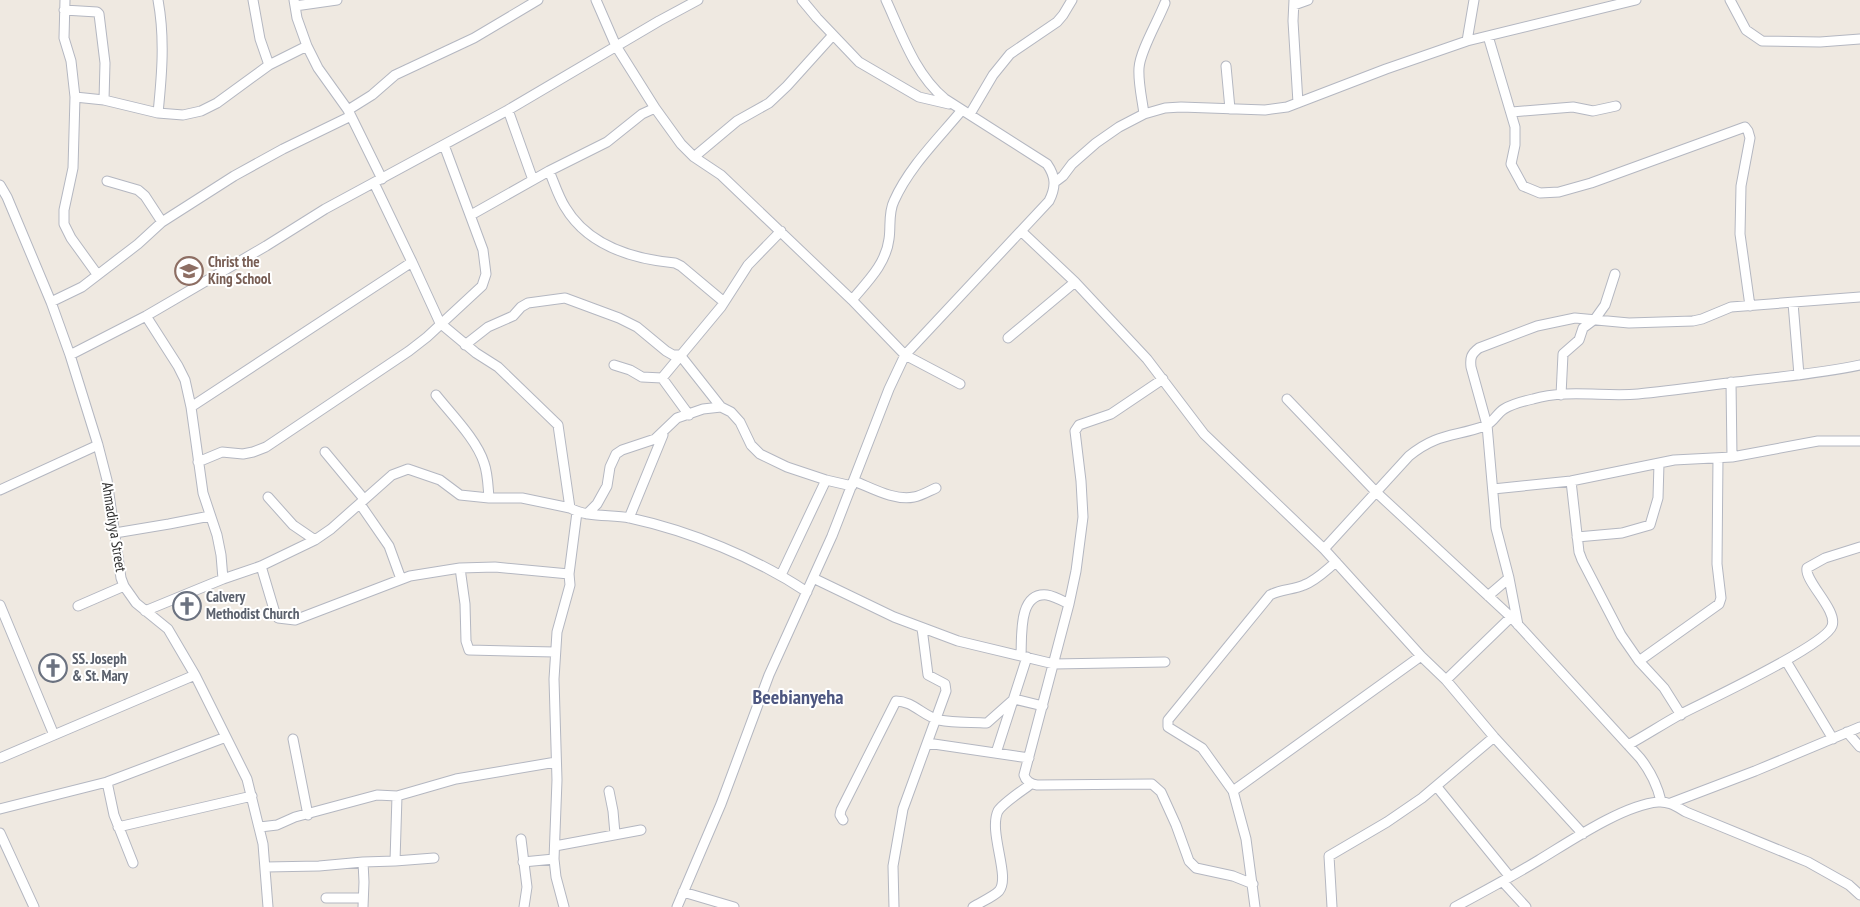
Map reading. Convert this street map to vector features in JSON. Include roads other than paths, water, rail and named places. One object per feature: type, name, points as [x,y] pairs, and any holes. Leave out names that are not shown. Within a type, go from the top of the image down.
[{"type":"street","points":[[158,0],[163,37],[163,58],[158,113]]},
{"type":"street","points":[[253,0],[260,39],[269,65]]},
{"type":"street","points":[[337,0],[294,3],[297,18],[307,46],[318,68],[349,113],[440,323],[465,345],[498,367],[558,425],[574,510],[569,574],[570,585],[557,632],[555,652],[556,762],[554,859],[556,877],[564,907]]},
{"type":"street","points":[[51,302],[82,287],[138,244],[162,222],[234,176],[349,113],[394,75],[474,38],[538,0]]},
{"type":"street","points":[[596,0],[616,46],[673,135],[694,157],[722,175],[852,300],[905,355],[960,384]]},
{"type":"street","points":[[70,355],[146,316],[325,209],[508,110],[698,0]]},
{"type":"street","points":[[802,0],[859,62],[919,97],[962,109]]},
{"type":"street","points":[[677,907],[721,804],[769,675],[813,578],[853,483],[889,389],[905,355],[1049,201],[1053,193],[1053,173],[1047,164],[938,94],[918,67],[908,49],[886,0]]},
{"type":"street","points":[[852,300],[878,269],[886,255],[892,203],[909,174],[1010,54],[1057,22],[1072,0]]},
{"type":"street","points":[[1298,103],[1293,21],[1294,2],[1308,0]]},
{"type":"street","points":[[1467,41],[1474,0]]},
{"type":"street","points":[[1054,182],[1096,142],[1144,114],[1165,108],[1181,107],[1265,110],[1287,107],[1386,68],[1467,41],[1636,0]]},
{"type":"street","points":[[1730,0],[1746,30],[1762,41],[1820,42],[1860,39]]},
{"type":"street","points":[[1144,114],[1138,83],[1139,66],[1143,51],[1165,4]]},
{"type":"street","points":[[97,274],[71,238],[64,224],[64,210],[73,168],[75,97],[72,61],[64,38],[64,5],[99,14],[105,63],[104,100]]},
{"type":"street","points":[[694,157],[737,121],[769,103],[833,35]]},
{"type":"street","points":[[1488,36],[1515,127],[1515,145],[1511,164],[1523,186],[1540,193],[1559,192],[1591,183],[1745,127],[1750,138],[1741,186],[1740,234],[1750,306]]},
{"type":"street","points":[[75,97],[104,100],[158,113],[183,115],[201,111],[217,103],[269,65],[307,46]]},
{"type":"street","points":[[1226,66],[1230,109]]},
{"type":"street","points":[[1512,112],[1573,107],[1593,111],[1616,106]]},
{"type":"street","points":[[471,215],[549,171],[608,142],[642,114],[655,108]]},
{"type":"street","points":[[508,110],[533,180]]},
{"type":"street","points":[[198,462],[222,452],[242,454],[266,447],[409,351],[427,337],[482,286],[486,274],[483,250],[444,145]]},
{"type":"street","points":[[549,171],[565,206],[586,232],[604,246],[627,254],[675,263],[724,302]]},
{"type":"street","points":[[107,181],[138,190],[145,196],[162,222]]},
{"type":"street","name":"Ahmadiyya Street","points":[[0,185],[51,302],[70,355],[98,445],[107,480],[121,578],[124,586],[130,596],[145,611],[168,629],[195,675],[247,779],[260,827],[266,867],[268,907]]},
{"type":"street","points":[[662,378],[724,302],[748,265],[781,231]]},
{"type":"street","points":[[1021,231],[1075,282],[1148,359],[1204,434],[1324,549],[1421,656],[1446,680],[1494,737],[1583,834]]},
{"type":"street","points":[[191,407],[412,262]]},
{"type":"street","points":[[1561,395],[1563,354],[1579,340],[1584,328],[1595,319],[1608,298],[1615,274]]},
{"type":"street","points":[[1008,338],[1075,282]]},
{"type":"street","points":[[1518,625],[1509,578],[1496,528],[1487,425],[1471,367],[1470,359],[1473,352],[1537,326],[1575,318],[1629,323],[1693,322],[1731,307],[1860,297]]},
{"type":"street","points":[[465,345],[488,327],[512,316],[528,303],[565,298],[638,327],[666,351],[673,355],[680,355]]},
{"type":"street","points":[[1793,302],[1799,374]]},
{"type":"street","points":[[146,316],[185,380],[191,407],[203,493],[222,555],[223,579]]},
{"type":"street","points":[[680,355],[721,407],[731,412],[740,422],[750,445],[760,454],[787,467],[826,480],[853,483],[892,496],[915,497],[936,488]]},
{"type":"street","points":[[614,365],[630,370],[642,377],[662,378]]},
{"type":"street","points":[[1324,549],[1408,456],[1433,440],[1487,425],[1506,408],[1535,398],[1561,395],[1637,394],[1860,365]]},
{"type":"street","points":[[662,378],[689,415]]},
{"type":"street","points":[[1031,784],[1024,775],[1069,604],[1083,517],[1075,431],[1079,425],[1111,414],[1163,379]]},
{"type":"street","points":[[1731,382],[1732,457]]},
{"type":"street","points":[[436,395],[469,436],[482,456],[489,498]]},
{"type":"street","points":[[1287,399],[1376,492],[1511,617],[1628,745],[1650,772],[1657,785],[1661,801]]},
{"type":"street","points":[[586,514],[597,504],[607,486],[610,467],[616,454],[622,450],[655,439],[677,418],[703,409],[721,407]]},
{"type":"street","points":[[629,518],[665,429]]},
{"type":"street","points":[[1493,489],[1571,481],[1659,463],[1732,457],[1818,441],[1860,441]]},
{"type":"street","points":[[0,490],[98,445]]},
{"type":"street","points":[[325,452],[362,502],[388,546],[401,579]]},
{"type":"street","points":[[1639,661],[1719,604],[1721,598],[1717,564],[1718,458]]},
{"type":"street","points":[[1578,538],[1622,534],[1650,525],[1658,498],[1659,463]]},
{"type":"street","points":[[145,611],[223,579],[261,566],[315,540],[331,529],[392,475],[408,469],[440,480],[460,495],[489,498],[522,498],[586,514],[629,518],[691,535],[781,575],[807,592]]},
{"type":"street","points":[[781,575],[826,480]]},
{"type":"street","points":[[1571,481],[1579,552],[1582,560],[1621,635],[1639,661],[1664,688],[1681,715]]},
{"type":"street","points":[[268,497],[293,525],[315,540]]},
{"type":"street","points":[[115,533],[163,526],[210,516]]},
{"type":"street","points":[[1628,745],[1681,715],[1786,661],[1826,633],[1833,624],[1826,606],[1807,574],[1807,568],[1825,558],[1860,548]]},
{"type":"street","points":[[1256,907],[1246,839],[1233,791],[1202,748],[1168,728],[1168,720],[1270,595],[1314,581],[1336,562]]},
{"type":"street","points":[[261,566],[278,618],[295,620],[401,579],[460,568],[495,567],[569,574]]},
{"type":"street","points":[[460,568],[465,604],[466,640],[469,650],[555,652]]},
{"type":"street","points":[[813,578],[894,617],[958,641],[1054,664],[1165,662]]},
{"type":"street","points":[[1488,596],[1509,578]]},
{"type":"street","points":[[78,606],[124,586]]},
{"type":"street","points":[[996,753],[1014,699],[1024,656],[1024,609],[1029,601],[1047,595],[1069,604]]},
{"type":"street","points":[[0,605],[54,735]]},
{"type":"street","points":[[1446,680],[1511,617]]},
{"type":"street","points":[[894,907],[893,866],[903,808],[937,719],[947,687],[928,675],[922,628]]},
{"type":"street","points":[[1233,791],[1421,656]]},
{"type":"street","points":[[1786,661],[1833,739]]},
{"type":"street","points":[[0,758],[195,675]]},
{"type":"street","points":[[843,820],[840,815],[841,810],[896,701],[904,701],[937,719],[987,722],[1014,699]]},
{"type":"street","points":[[1014,699],[1043,706]]},
{"type":"street","points":[[1670,803],[1755,771],[1860,727]]},
{"type":"street","points":[[1847,732],[1860,747]]},
{"type":"street","points":[[0,809],[107,782],[226,736]]},
{"type":"street","points":[[1332,907],[1329,856],[1387,822],[1437,787],[1494,737]]},
{"type":"street","points":[[293,739],[308,814]]},
{"type":"street","points":[[927,743],[1029,758]]},
{"type":"street","points":[[260,827],[270,826],[295,817],[378,795],[397,796],[456,779],[556,762]]},
{"type":"street","points":[[107,782],[118,827],[133,863]]},
{"type":"street","points":[[972,907],[1000,890],[1003,880],[996,832],[996,820],[999,809],[1031,784],[1152,784],[1161,792],[1189,861],[1196,868],[1233,876],[1252,884]]},
{"type":"street","points":[[1437,787],[1526,907]]},
{"type":"street","points":[[609,791],[614,811],[615,834]]},
{"type":"street","points":[[118,827],[252,796]]},
{"type":"street","points":[[394,861],[397,796]]},
{"type":"street","points":[[1455,907],[1507,880],[1583,834],[1642,804],[1661,801],[1670,803],[1704,820],[1808,862],[1849,885],[1860,895]]},
{"type":"street","points":[[555,846],[641,830]]},
{"type":"street","points":[[0,833],[34,907]]},
{"type":"street","points":[[521,839],[527,886],[524,907]]},
{"type":"street","points":[[266,867],[319,866],[434,858]]},
{"type":"street","points":[[523,862],[554,859]]},
{"type":"street","points":[[326,898],[363,903],[363,862]]},
{"type":"street","points":[[683,892],[734,907]]},
{"type":"place","name":"Christ the King School","points":[[189,271]]},
{"type":"place","name":"Calvery Methodist Church","points":[[187,606]]},
{"type":"place","name":"SS. Joseph & St. Mary","points":[[53,668]]},
{"type":"district","name":"Beebianyeha","points":[[798,697]]}]
